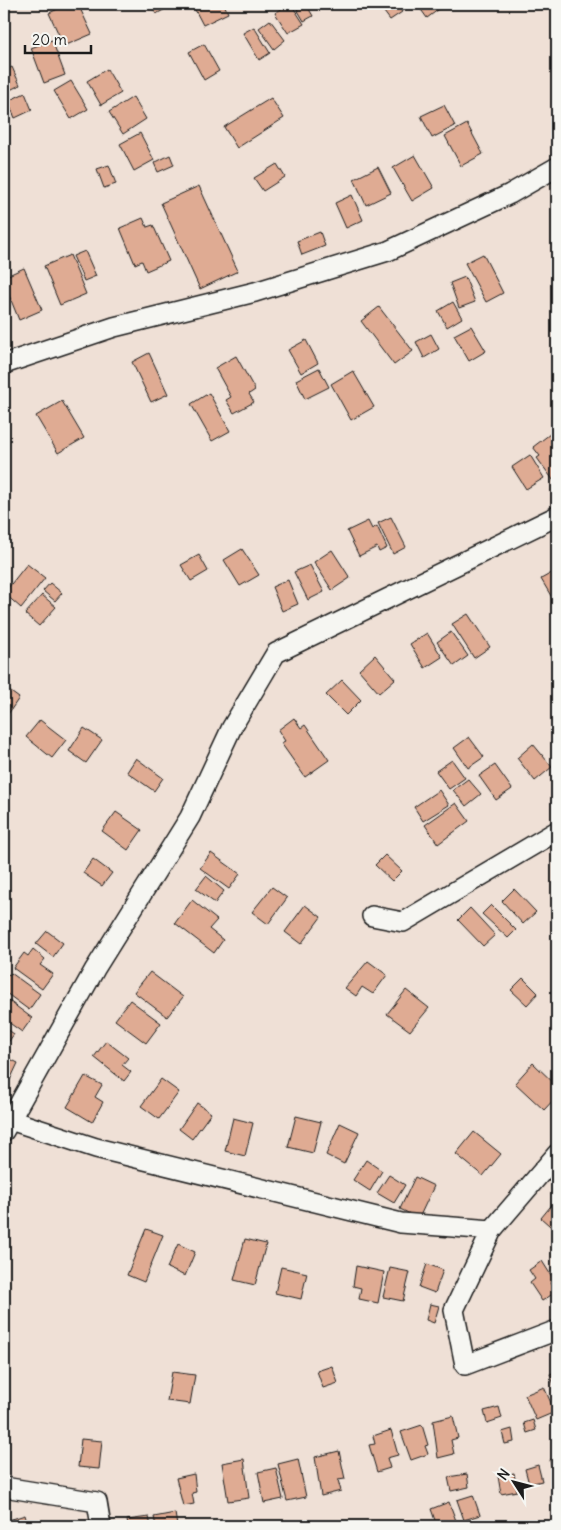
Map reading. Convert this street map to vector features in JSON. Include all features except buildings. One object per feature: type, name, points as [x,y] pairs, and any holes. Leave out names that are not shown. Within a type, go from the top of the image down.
[{"type":"street","points":[[4,364],[114,327],[255,292],[388,251],[510,194],[557,167]]},
{"type":"street","points":[[492,1230],[401,1223],[96,1148],[6,1123],[95,969],[190,817],[232,727],[276,653],[557,516]]},
{"type":"street","points":[[372,916],[404,922],[557,830]]},
{"type":"street","points":[[557,1154],[492,1230],[454,1310],[465,1365],[557,1330]]},
{"type":"street","points":[[4,1488],[98,1502],[101,1526]]}]
